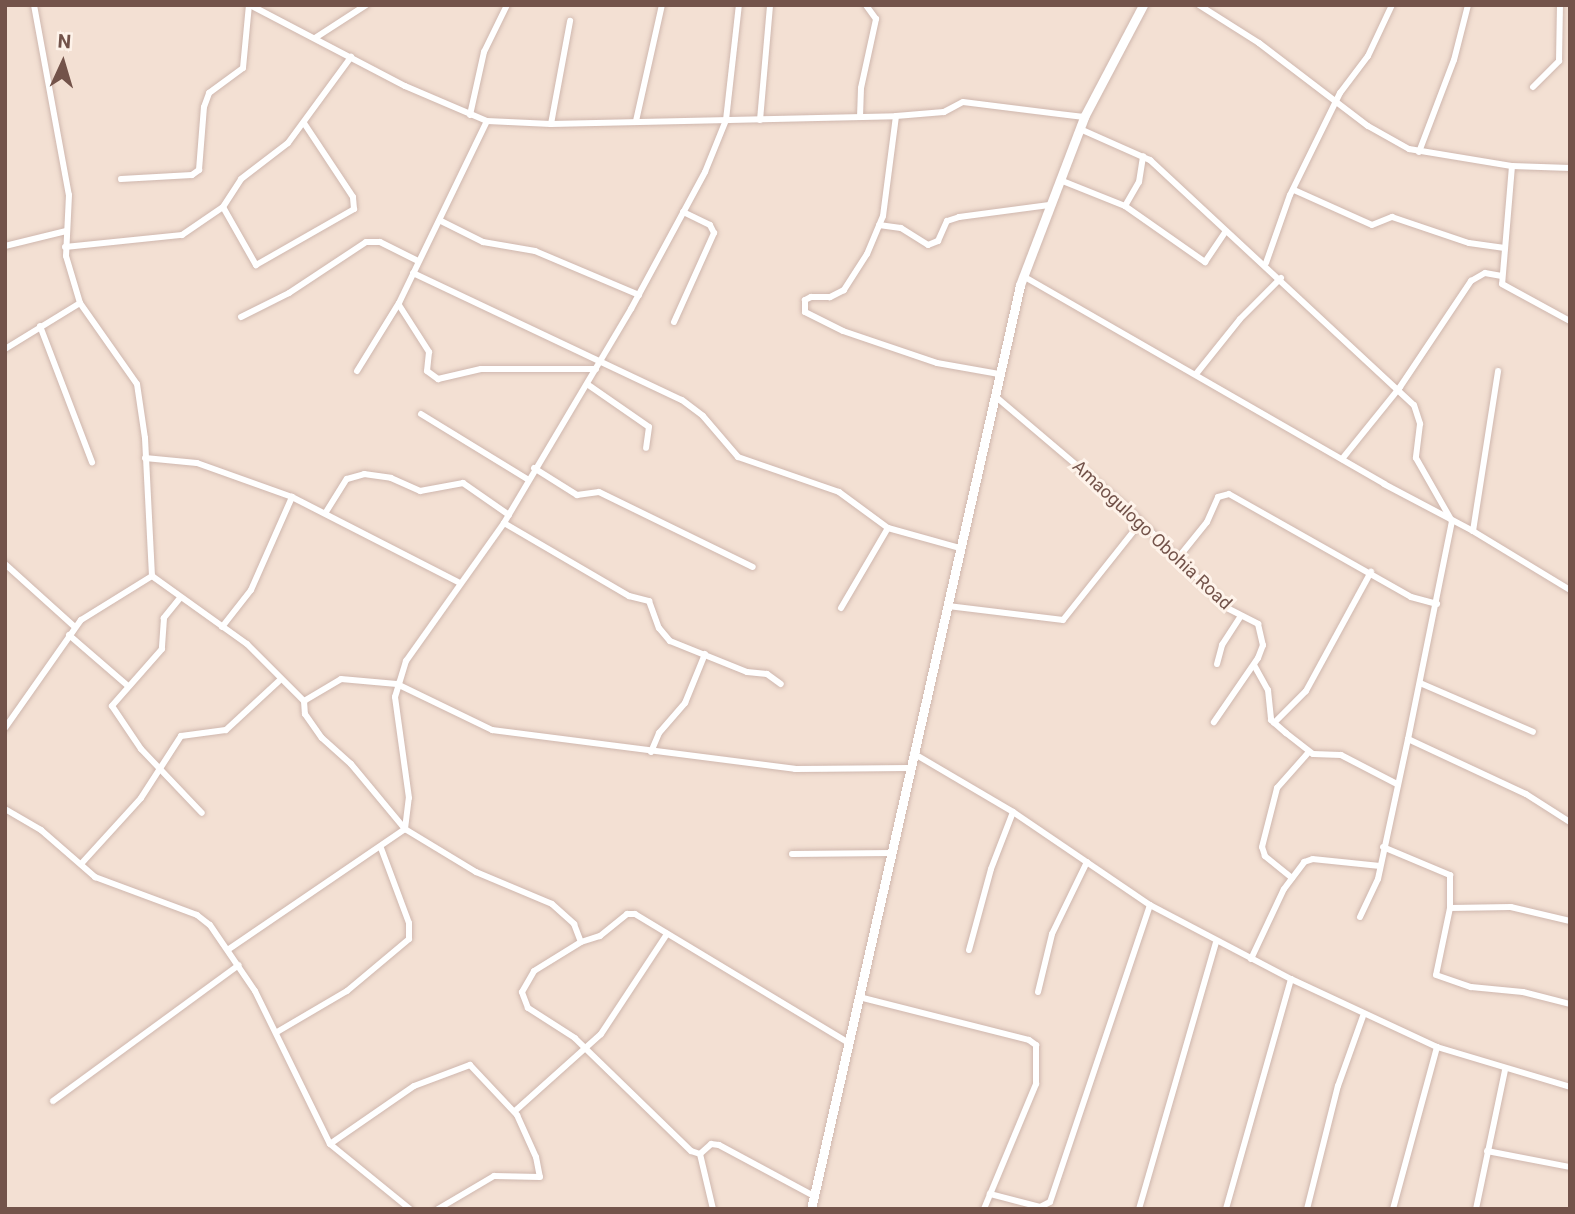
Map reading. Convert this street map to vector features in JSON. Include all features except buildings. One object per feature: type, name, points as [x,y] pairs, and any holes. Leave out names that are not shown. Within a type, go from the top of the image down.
[{"type":"street","points":[[34,5],[69,195],[65,247],[80,303],[137,384],[145,458],[152,576],[222,627],[304,701],[305,713],[322,738],[351,764],[405,830],[476,872],[552,904],[574,924],[581,942]]},
{"type":"street","points":[[121,179],[192,175],[199,170],[204,107],[209,93],[243,68],[250,5],[470,116],[487,121],[551,124],[896,116],[944,111],[962,102],[1084,117]]},
{"type":"street","points":[[315,38],[366,5]]},
{"type":"street","points":[[470,116],[484,52],[508,5]]},
{"type":"street","points":[[636,121],[662,5]]},
{"type":"street","points":[[229,949],[405,830],[409,798],[396,714],[397,684],[421,637],[509,515],[527,479],[639,295],[683,212],[726,120],[739,5]]},
{"type":"street","points":[[760,120],[770,5]]},
{"type":"street","points":[[860,117],[861,88],[877,19],[866,5]]},
{"type":"street","points":[[811,1209],[909,768],[1023,276],[1084,117],[1143,5]]},
{"type":"street","points":[[1199,5],[1338,101],[1368,126],[1419,152],[1512,166],[1570,168]]},
{"type":"street","points":[[1266,263],[1294,190],[1338,101],[1368,56],[1392,5]]},
{"type":"street","points":[[1419,152],[1454,60],[1468,5]]},
{"type":"street","points":[[1533,87],[1559,61],[1560,5]]},
{"type":"street","points":[[551,124],[570,21]]},
{"type":"street","points":[[65,247],[171,239],[223,207],[241,179],[288,143],[351,57]]},
{"type":"street","points":[[896,116],[891,176],[880,225],[844,290],[830,297],[811,297],[805,300],[806,312],[843,331],[937,363],[999,374]]},
{"type":"street","points":[[357,371],[399,303],[418,261],[441,221],[487,121]]},
{"type":"street","points":[[223,207],[256,265],[354,209],[353,197],[304,123]]},
{"type":"street","points":[[1080,128],[1143,156],[1225,232],[1266,263],[1400,387],[1420,417],[1416,458],[1452,521],[1437,604],[1380,866],[1360,917]]},
{"type":"street","points":[[1125,206],[1139,183],[1143,156]]},
{"type":"street","points":[[1512,166],[1502,276],[1507,289],[1570,321]]},
{"type":"street","points":[[1059,180],[1125,206],[1205,262],[1225,232]]},
{"type":"street","points":[[1294,190],[1372,225],[1392,217],[1469,243],[1505,248]]},
{"type":"street","points":[[880,225],[901,228],[928,245],[938,241],[947,221],[959,217],[1049,205]]},
{"type":"street","points":[[674,322],[714,233],[710,225],[683,212]]},
{"type":"street","points":[[441,221],[483,242],[535,250],[639,295]]},
{"type":"street","points":[[5,246],[66,231]]},
{"type":"street","points":[[241,317],[289,293],[366,242],[380,242],[418,261]]},
{"type":"street","points":[[413,273],[602,359],[682,400],[703,416],[738,457],[839,492],[888,528],[960,548]]},
{"type":"street","points":[[1342,459],[1400,387],[1471,281],[1485,273],[1502,276]]},
{"type":"street","points":[[1023,276],[1473,531],[1570,590]]},
{"type":"street","points":[[1196,374],[1240,318],[1281,278]]},
{"type":"street","points":[[5,349],[80,303]]},
{"type":"street","points":[[399,303],[399,312],[429,352],[427,371],[438,379],[481,369],[596,369]]},
{"type":"street","points":[[40,326],[92,462]]},
{"type":"street","points":[[1473,531],[1498,371]]},
{"type":"street","points":[[587,384],[649,427],[646,448]]},
{"type":"street","name":"Amaogulogo Obohia Road","points":[[995,396],[1141,522],[1241,616],[1258,624],[1263,645],[1254,665],[1214,722]]},
{"type":"street","points":[[421,414],[527,479]]},
{"type":"street","points":[[145,458],[197,463],[292,497],[326,512],[460,583]]},
{"type":"street","points":[[534,468],[577,495],[599,492],[753,567]]},
{"type":"street","points":[[326,512],[347,479],[364,474],[391,478],[420,491],[463,483],[509,515]]},
{"type":"street","points":[[1178,558],[1207,522],[1218,497],[1230,494],[1411,597],[1437,604]]},
{"type":"street","points":[[222,627],[251,590],[292,497]]},
{"type":"street","points":[[948,606],[1063,620],[1141,522]]},
{"type":"street","points":[[504,523],[629,596],[649,601],[662,634],[747,672],[767,674],[781,684]]},
{"type":"street","points":[[841,608],[888,528]]},
{"type":"street","points":[[5,564],[75,627]]},
{"type":"street","points":[[1274,723],[1306,691],[1371,572]]},
{"type":"street","points":[[5,728],[75,627],[112,597],[152,576]]},
{"type":"street","points":[[180,598],[164,618],[162,649],[115,702],[113,710],[161,771],[202,813]]},
{"type":"street","points":[[1217,664],[1222,645],[1241,616]]},
{"type":"street","points":[[69,635],[128,686]]},
{"type":"street","points":[[651,752],[659,733],[685,703],[705,654]]},
{"type":"street","points":[[1254,665],[1268,690],[1274,723],[1309,752],[1341,755],[1398,784]]},
{"type":"street","points":[[81,864],[161,771],[181,736],[226,730],[281,679]]},
{"type":"street","points":[[304,701],[341,679],[397,684],[492,730],[795,769],[909,768]]},
{"type":"street","points":[[1420,683],[1533,732]]},
{"type":"street","points":[[1408,739],[1461,761],[1570,822]]},
{"type":"street","points":[[1292,878],[1265,856],[1262,846],[1277,788],[1309,752]]},
{"type":"street","points":[[913,753],[1013,812],[1150,905],[1216,943],[1363,1016],[1437,1047],[1506,1070],[1570,1087]]},
{"type":"street","points":[[5,809],[41,830],[106,882],[197,915],[229,949],[239,965],[277,1032],[330,1144],[407,1206]]},
{"type":"street","points":[[969,950],[991,869],[1013,812]]},
{"type":"street","points":[[1383,847],[1450,874],[1450,908],[1436,971],[1439,979],[1570,1004]]},
{"type":"street","points":[[277,1032],[347,991],[406,945],[409,923],[382,848]]},
{"type":"street","points":[[792,854],[891,853]]},
{"type":"street","points":[[1251,959],[1292,878],[1313,859],[1380,866]]},
{"type":"street","points":[[1038,992],[1052,934],[1087,862]]},
{"type":"street","points":[[990,1194],[1045,1207],[1050,1202],[1150,905]]},
{"type":"street","points":[[1450,908],[1511,907],[1570,920]]},
{"type":"street","points":[[713,1209],[700,1154],[587,1049],[528,1008],[522,992],[534,971],[581,942],[600,936],[631,914],[849,1043]]},
{"type":"street","points":[[514,1111],[587,1049],[667,934]]},
{"type":"street","points":[[1139,1209],[1216,943]]},
{"type":"street","points":[[53,1101],[239,965]]},
{"type":"street","points":[[1226,1209],[1291,979]]},
{"type":"street","points":[[859,997],[1030,1040],[1036,1045],[1036,1084],[984,1209]]},
{"type":"street","points":[[1307,1209],[1338,1086],[1363,1016]]},
{"type":"street","points":[[1393,1209],[1437,1047]]},
{"type":"street","points":[[330,1144],[414,1086],[465,1065],[514,1111],[536,1157],[540,1177],[494,1176],[438,1209]]},
{"type":"street","points":[[1476,1209],[1506,1070]]},
{"type":"street","points":[[700,1154],[711,1144],[719,1145],[814,1196]]},
{"type":"street","points":[[1487,1151],[1570,1167]]},
{"type":"street","points":[[397,1209],[407,1206]]},
{"type":"shaded area","points":[[5,5],[1570,5],[1570,1209],[5,1209]]}]
